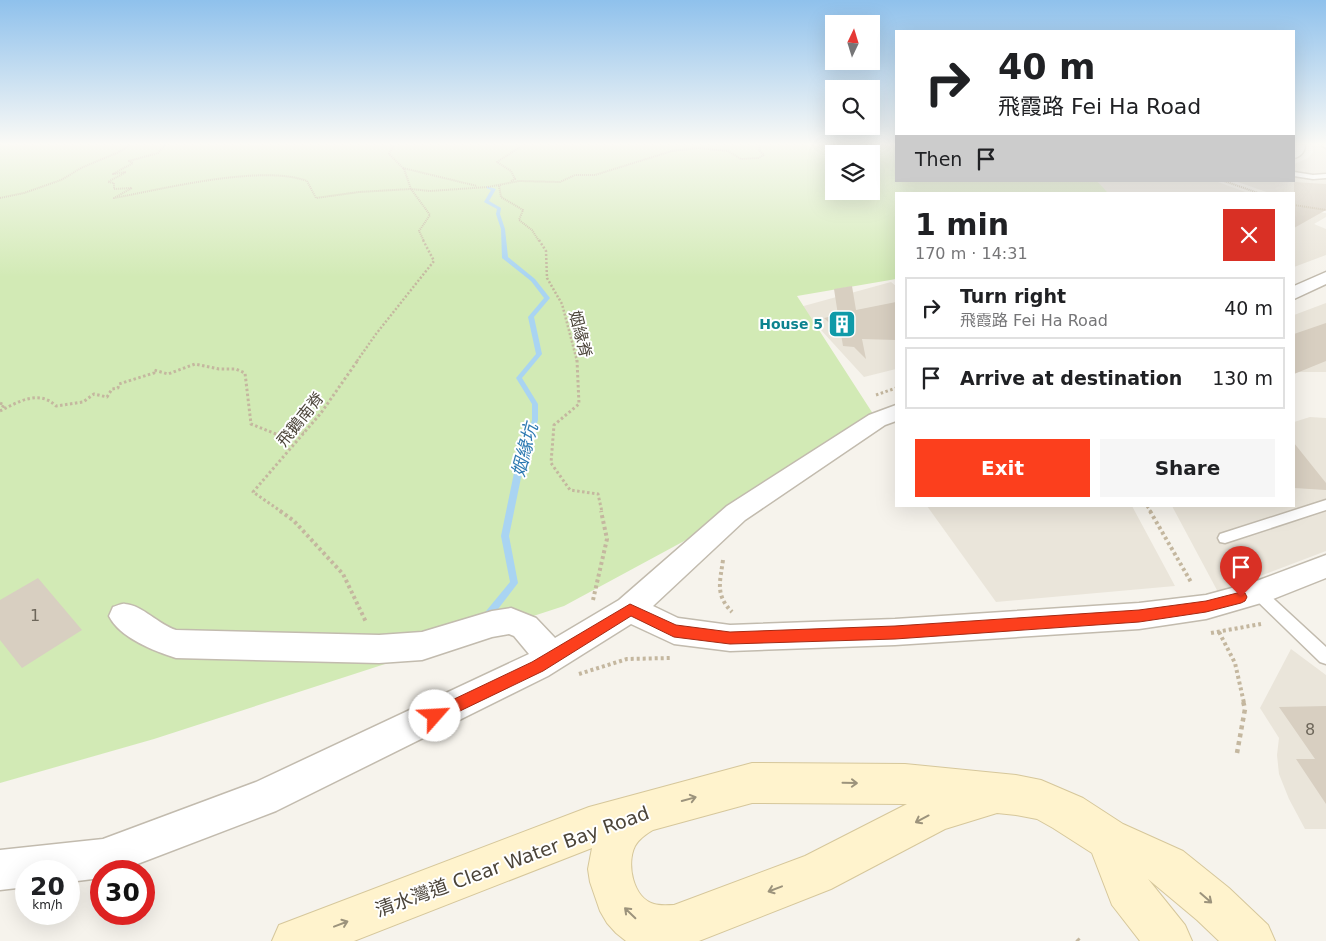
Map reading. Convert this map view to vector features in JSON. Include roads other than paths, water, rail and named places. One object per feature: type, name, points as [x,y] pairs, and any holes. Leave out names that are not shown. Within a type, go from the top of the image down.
[{"type":"main road","name":"清水灣道 Clear Water Bay Road","points":[[295,941],[589,828],[752,783],[905,784],[1030,797],[1054,806],[1108,838],[1168,866],[1213,904],[1252,941]]},
{"type":"main road","name":"清水灣道 Clear Water Bay Road","points":[[661,935],[816,874],[938,810],[1001,793]]},
{"type":"main road","points":[[642,812],[630,820],[621,830],[615,841],[610,868],[611,882],[618,900],[629,914],[643,924],[659,928],[661,935]]},
{"type":"main road","points":[[1108,838],[1128,889],[1169,941]]},
{"type":"street","points":[[1295,293],[1326,278]]},
{"type":"street","points":[[564,666],[590,633],[630,609],[736,513],[877,420],[886,403]]},
{"type":"street","points":[[630,609],[674,631],[730,638],[895,632],[1139,616],[1206,607],[1258,593],[1326,566]]},
{"type":"street","points":[[124,616],[160,639],[176,644],[379,649],[422,646],[492,624],[510,622],[524,627],[564,666]]},
{"type":"street","points":[[0,870],[102,858],[263,798],[537,666],[564,666]]},
{"type":"lane","points":[[1225,538],[1326,505]]},
{"type":"lane","points":[[1258,593],[1326,657]]},
{"type":"waterway","name":"姻緣坑","points":[[485,619],[514,583],[505,536],[519,468],[535,420],[535,404],[519,378],[539,354],[531,317],[547,298],[533,280],[505,258],[503,229],[498,214],[499,208],[486,202],[494,189]]},
{"type":"place","name":"House 5","points":[[842,324]]}]
